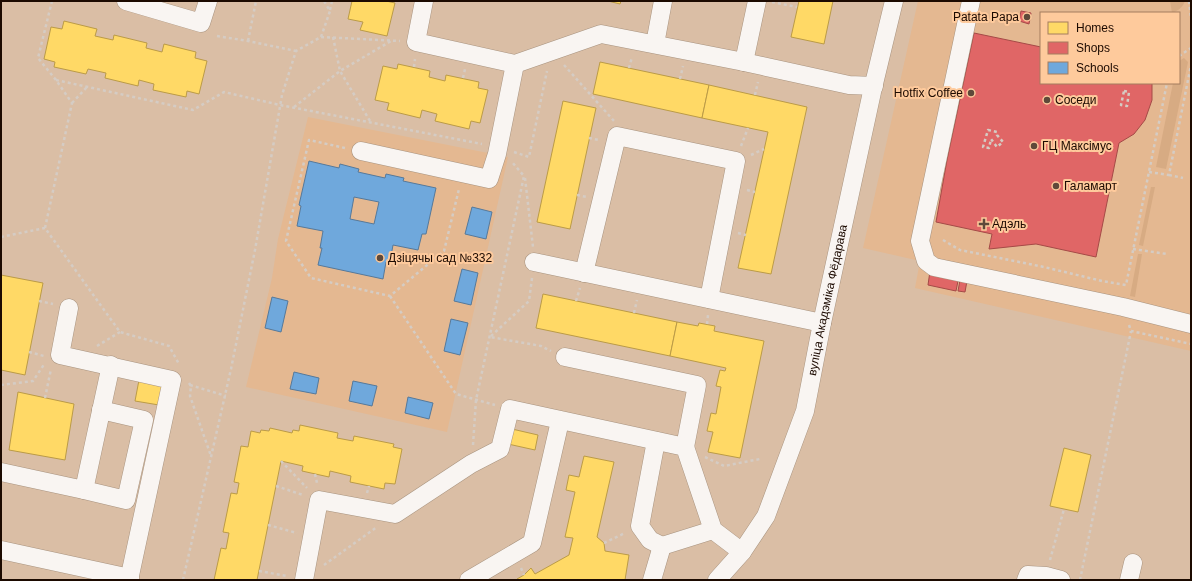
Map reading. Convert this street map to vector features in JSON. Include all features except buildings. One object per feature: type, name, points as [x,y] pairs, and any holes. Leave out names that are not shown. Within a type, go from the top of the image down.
[{"type":"street","points":[[126,1],[201,23],[208,1]]},
{"type":"street","points":[[424,1],[416,42],[515,64],[601,34],[744,62],[849,85],[874,86]]},
{"type":"street","points":[[654,44],[663,1]]},
{"type":"street","points":[[744,62],[757,1]]},
{"type":"street","name":"вуліца Акадэміка Фёдарава","points":[[717,580],[742,552],[766,516],[805,411],[822,323],[894,1]]},
{"type":"street","points":[[972,1],[920,241],[926,260],[934,267],[1123,306],[1191,324]]},
{"type":"street","points":[[361,151],[488,179],[498,147],[515,64]]},
{"type":"street","points":[[584,273],[617,136],[736,162],[709,299]]},
{"type":"street","points":[[534,262],[822,323]]},
{"type":"street","points":[[1,550],[130,579],[172,380],[111,365],[60,355],[69,308]]},
{"type":"street","points":[[565,357],[698,385],[684,447],[713,530],[742,552]]},
{"type":"street","points":[[84,490],[111,365]]},
{"type":"street","points":[[1,472],[126,500],[144,420],[101,410]]},
{"type":"street","points":[[304,579],[319,500],[395,514],[471,464],[500,449],[510,410],[684,447]]},
{"type":"street","points":[[468,580],[532,543],[560,421]]},
{"type":"street","points":[[656,441],[640,526],[650,540],[662,546],[713,530]]},
{"type":"street","points":[[652,580],[662,546]]},
{"type":"street","points":[[1026,580],[1028,575],[1054,578]]},
{"type":"path","points":[[52,1],[38,58],[72,103]]},
{"type":"path","points":[[248,41],[256,1]]},
{"type":"path","points":[[324,1],[330,11]]},
{"type":"path","points":[[321,36],[332,1]]},
{"type":"path","points":[[768,1],[797,7]]},
{"type":"path","points":[[1189,1],[1191,18]]},
{"type":"path","points":[[218,36],[296,51]]},
{"type":"path","points":[[183,580],[226,396],[255,250],[282,95],[296,51],[321,36],[416,42]]},
{"type":"path","points":[[333,37],[340,71],[370,122]]},
{"type":"path","points":[[294,107],[340,71],[391,41]]},
{"type":"path","points":[[1180,55],[1191,48]]},
{"type":"path","points":[[56,80],[193,110],[224,92],[280,105],[498,147],[529,157],[551,51]]},
{"type":"path","points":[[551,51],[618,125],[617,136]]},
{"type":"path","points":[[1169,175],[1191,65]]},
{"type":"path","points":[[943,240],[960,250],[1044,266],[1126,286],[1167,84]]},
{"type":"path","points":[[87,87],[72,103],[45,228],[120,332],[170,346],[180,366]]},
{"type":"path","points":[[1124,91],[1130,92],[1127,106],[1121,105],[1123,95],[1124,91]]},
{"type":"path","points":[[988,130],[997,132],[997,135],[1003,142],[997,147],[991,139],[989,148],[983,147],[988,130]]},
{"type":"path","points":[[361,151],[309,140],[286,242],[311,278],[390,296],[456,394],[510,410]]},
{"type":"path","points":[[490,337],[529,301],[534,262],[524,176],[498,147]]},
{"type":"path","points":[[1149,172],[1183,178]]},
{"type":"path","points":[[390,296],[444,251],[463,173]]},
{"type":"path","points":[[471,464],[476,400],[524,176]]},
{"type":"path","points":[[1,237],[45,228]]},
{"type":"path","points":[[1133,249],[1167,254]]},
{"type":"path","points":[[1080,580],[1131,331]]},
{"type":"path","points":[[490,337],[541,346],[565,357]]},
{"type":"path","points":[[1,385],[33,381],[49,358]]},
{"type":"path","points":[[45,398],[52,363]]},
{"type":"path","points":[[187,379],[191,386],[190,396],[211,457]]},
{"type":"path","points":[[191,386],[226,396]]},
{"type":"path","points":[[684,447],[724,466],[760,459]]},
{"type":"path","points":[[282,461],[319,500]]},
{"type":"path","points":[[276,486],[319,500]]},
{"type":"path","points":[[1054,578],[1052,548],[1064,509]]},
{"type":"path","points":[[259,571],[304,579],[395,514]]},
{"type":"path","points":[[268,525],[312,537]]},
{"type":"path","points":[[604,543],[640,526]]},
{"type":"shaded area","points":[[918,1],[1191,1],[1191,351],[915,288],[920,261],[863,248]]},
{"type":"shaded area","points":[[1170,1],[1185,1],[1177,11],[1172,12]]},
{"type":"shaded area","points":[[1184,58],[1188,62],[1166,169],[1156,167],[1173,84],[1180,84],[1180,60]]},
{"type":"shaded area","name":"Дзіцячы сад №332","points":[[308,117],[508,157],[447,432],[246,387],[272,278],[278,239]]},
{"type":"shaded area","points":[[1151,187],[1155,187],[1143,246],[1139,245]]},
{"type":"shaded area","points":[[1138,254],[1142,254],[1135,297],[1130,296]]},
{"type":"place","name":"Patata Papa","points":[[1027,17]]},
{"type":"place","name":"Hotfix Coffee","points":[[971,93]]},
{"type":"place","name":"Соседи","points":[[1047,100]]},
{"type":"place","name":"ГЦ Максімус","points":[[1034,146]]},
{"type":"place","name":"Галамарт","points":[[1056,186]]},
{"type":"place","name":"Адэль","points":[[984,224]]},
{"type":"place","name":"Дзіцячы сад №332","points":[[380,258]]}]
